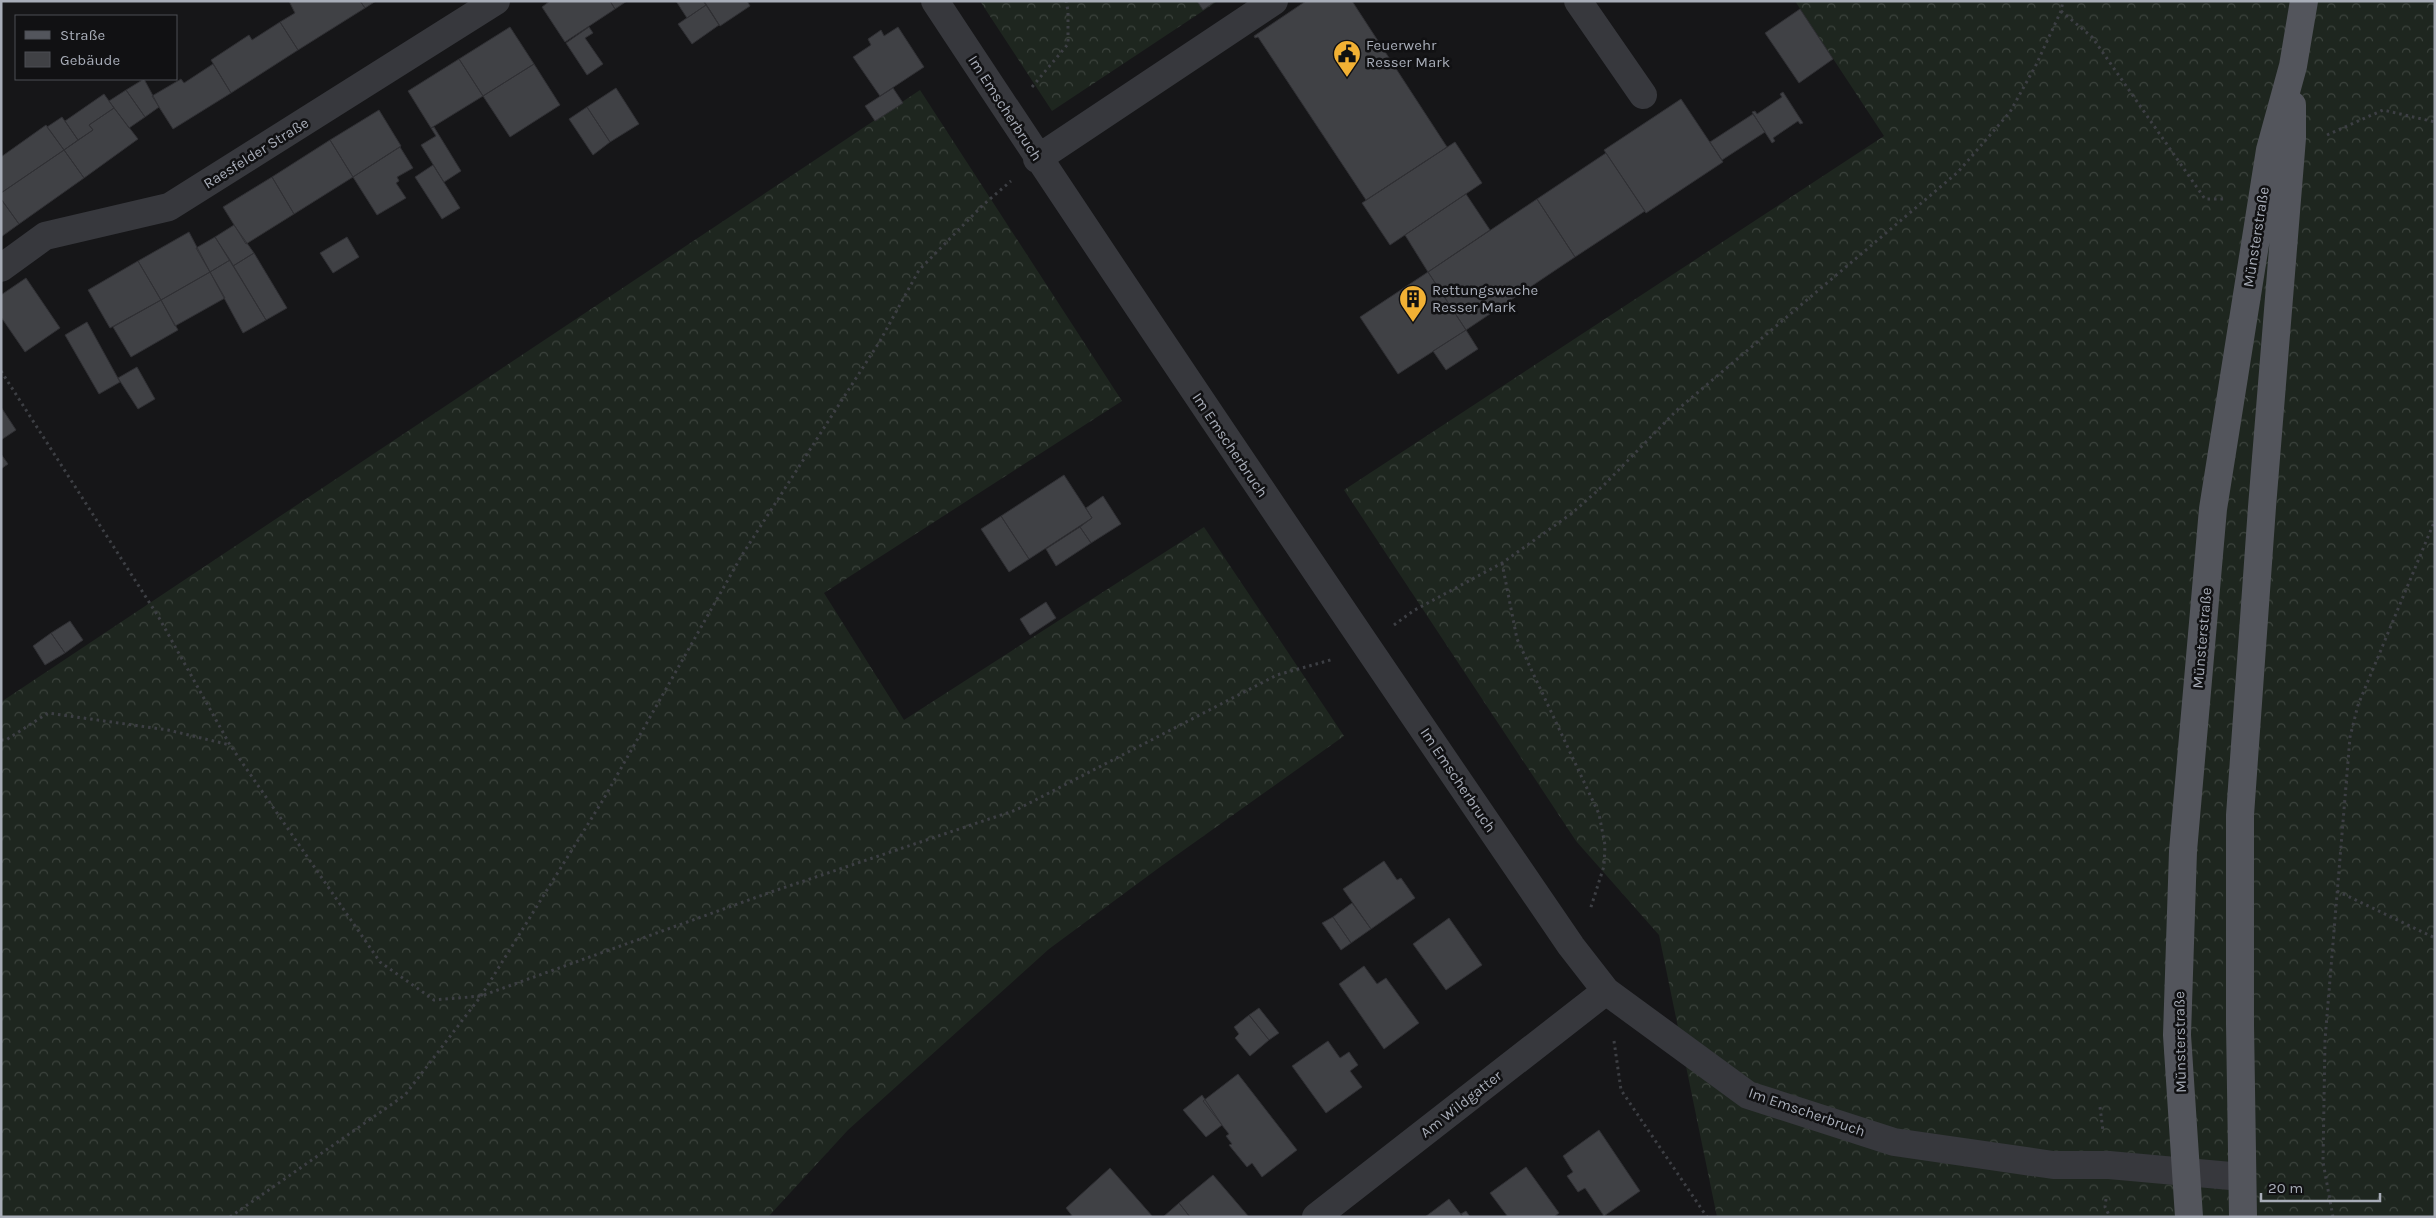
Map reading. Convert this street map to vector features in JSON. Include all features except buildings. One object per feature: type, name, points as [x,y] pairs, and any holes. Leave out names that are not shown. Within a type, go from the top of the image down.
[{"type":"main road","name":"Münsterstraße","points":[[2189,1217],[2177,1035],[2183,851],[2214,509],[2270,150],[2293,66],[2304,1]]},
{"type":"main road","name":"Münsterstraße","points":[[2243,1217],[2240,815],[2262,507],[2292,138],[2293,66]]},
{"type":"street","name":"Raesfelder Straße","points":[[1,268],[45,236],[170,207],[496,1]]},
{"type":"street","name":"Im Emscherbruch","points":[[935,1],[1037,159],[1365,645],[1571,946],[1606,991],[1748,1095],[1894,1142],[2053,1165],[2109,1165],[2242,1177]]},
{"type":"street","points":[[1037,159],[1274,1]]},
{"type":"street","points":[[1578,1],[1643,95]]},
{"type":"street","name":"Am Wildgatter","points":[[1316,1217],[1606,991]]},
{"type":"path","points":[[1009,114],[1068,44],[1068,11],[1066,1]]},
{"type":"path","points":[[1,371],[158,616],[230,746],[380,962],[434,1000],[481,996],[771,892],[1016,810],[1277,675],[1323,663],[1365,645],[1413,611],[1502,564],[1572,514],[1604,485],[1677,410],[1958,172],[2010,112],[2061,11],[2063,1]]},
{"type":"path","points":[[2061,11],[2092,37],[2205,199],[2234,199]]},
{"type":"path","points":[[2292,138],[2322,137],[2383,110],[2435,122]]},
{"type":"path","points":[[230,1217],[405,1095],[481,996],[603,800],[742,555],[880,340],[919,270],[983,205],[1037,159]]},
{"type":"path","points":[[2333,1217],[2323,1162],[2324,1059],[2350,738],[2356,714],[2435,520]]},
{"type":"path","points":[[1502,564],[1517,639],[1599,814],[1606,844],[1604,866],[1593,903],[1571,946]]},
{"type":"path","points":[[1,740],[6,740],[48,713],[168,730],[230,746]]},
{"type":"path","points":[[2337,891],[2435,938]]},
{"type":"path","points":[[1606,991],[1622,1090],[1707,1217]]},
{"type":"green space","points":[[980,1],[1218,1],[1052,111]]},
{"type":"green space","points":[[1795,1],[2435,1],[2435,1217],[1717,1217],[1659,935],[1576,841],[1344,490],[1884,136]]},
{"type":"green space","points":[[920,90],[1122,401],[824,593],[904,720],[1204,527],[1344,736],[1160,867],[1049,949],[848,1130],[768,1217],[1,1217],[1,702]]},
{"type":"place","name":"Feuerwehr Resser Mark","points":[[1347,78]]},
{"type":"place","name":"Rettungswache Resser Mark","points":[[1413,323]]}]
